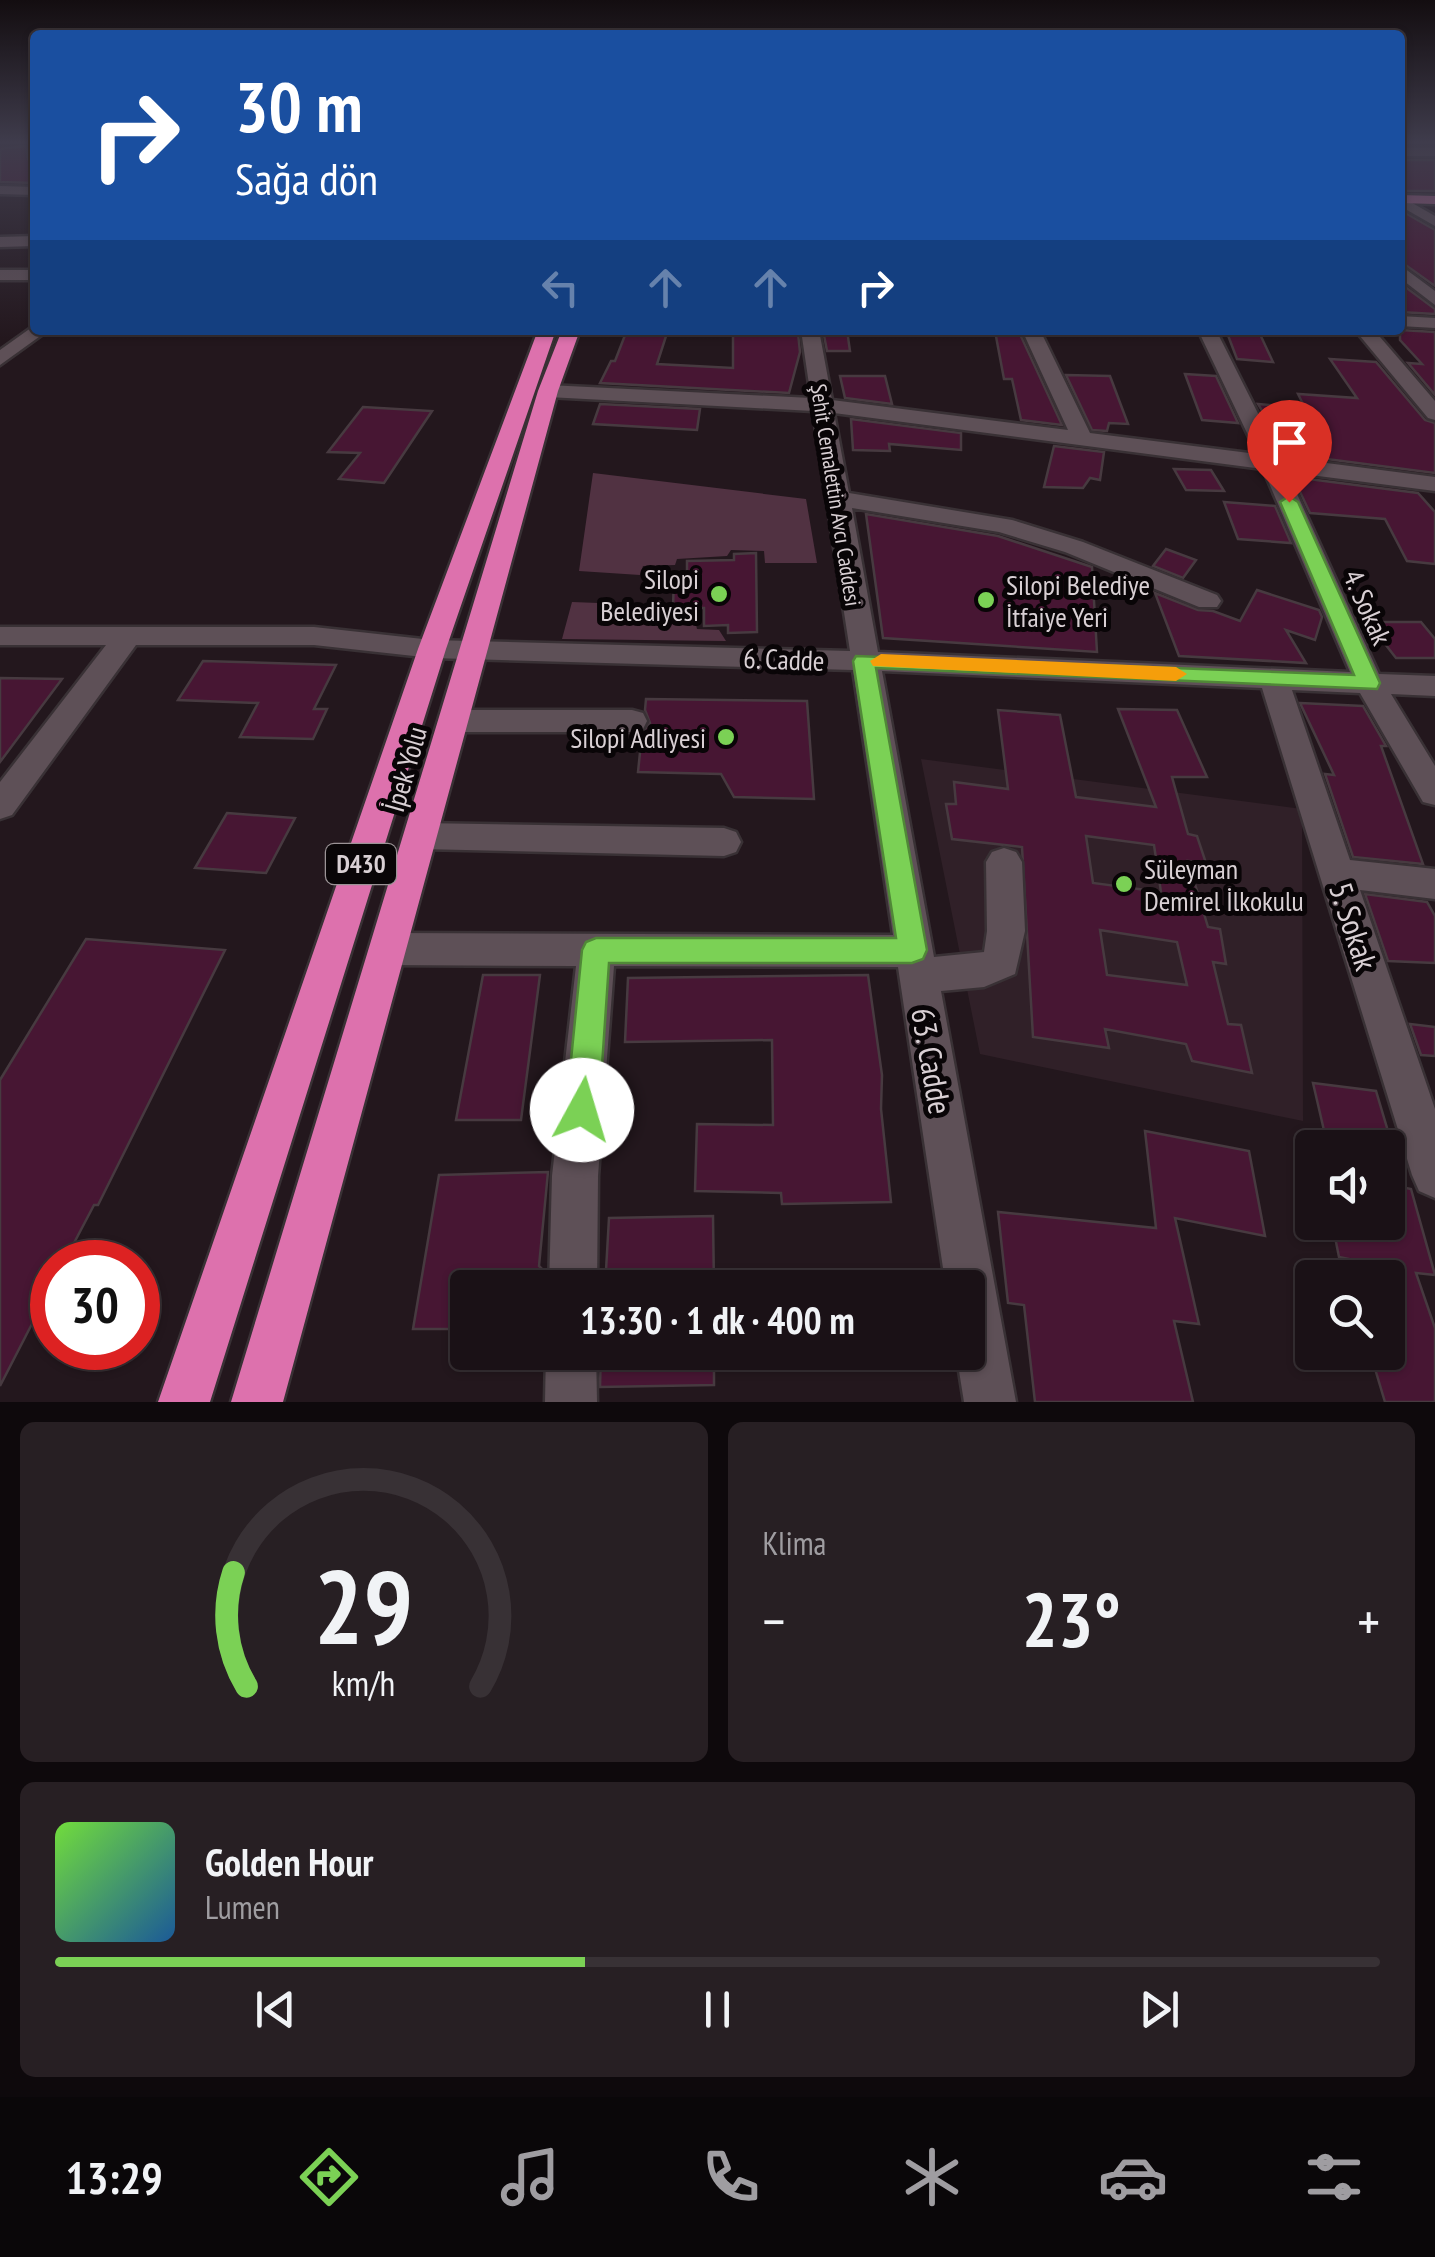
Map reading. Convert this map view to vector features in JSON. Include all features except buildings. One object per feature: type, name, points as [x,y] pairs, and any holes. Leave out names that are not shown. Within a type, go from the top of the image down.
[{"type":"highway","name":"D430","points":[[184,1402],[432,649],[545,335]]},
{"type":"highway","name":"İpek Yolu","points":[[257,1402],[548,392],[568,335]]},
{"type":"street","points":[[0,242],[30,240]]},
{"type":"street","points":[[1405,274],[1435,300]]},
{"type":"street","points":[[0,275],[30,275]]},
{"type":"street","points":[[1405,321],[1435,323]]},
{"type":"street","points":[[0,359],[30,335]]},
{"type":"street","name":"Şehit Cemalettin Avcı Caddesi","points":[[811,335],[864,661]]},
{"type":"street","points":[[1033,335],[1082,438]]},
{"type":"street","name":"4. Sokak","points":[[1210,335],[1273,465],[1369,683],[1435,794]]},
{"type":"street","points":[[1368,335],[1435,414]]},
{"type":"street","points":[[548,392],[820,406],[1435,484]]},
{"type":"street","points":[[836,498],[1003,525],[1074,547],[1208,602]]},
{"type":"street","name":"6. Cadde","points":[[0,636],[314,636],[432,649],[864,661],[1435,686]]},
{"type":"street","points":[[0,806],[128,636]]},
{"type":"street","name":"63. Cadde","points":[[864,661],[990,1402]]},
{"type":"street","name":"5. Sokak","points":[[1272,678],[1435,1175]]},
{"type":"street","points":[[455,721],[632,721]]},
{"type":"street","points":[[421,836],[724,842]]},
{"type":"street","points":[[389,949],[596,950],[915,963],[984,970],[1001,962],[1006,931],[1004,862]]},
{"type":"street","points":[[1336,874],[1435,884]]},
{"type":"street","points":[[572,1270],[575,1176],[596,950]]},
{"type":"street","points":[[571,1370],[571,1402]]},
{"type":"shaded area","points":[[593,473],[806,499],[817,563],[765,563],[764,551],[731,550],[727,556],[643,566],[640,575],[579,571]]},
{"type":"shaded area","points":[[572,602],[625,604],[627,615],[694,616],[697,629],[719,630],[726,641],[562,639]]},
{"type":"shaded area","name":"Süleyman Demirel İlkokulu","points":[[921,759],[1302,809],[1303,1121],[980,1054]]},
{"type":"slow traffic","points":[[881,661],[1176,674]]},
{"type":"place","name":"Silopi Belediyesi","points":[[719,594]]},
{"type":"place","name":"Silopi Belediye İtfaiye Yeri","points":[[986,600]]},
{"type":"place","name":"Silopi Adliyesi","points":[[726,737]]},
{"type":"place","name":"Süleyman Demirel İlkokulu","points":[[1124,884]]},
{"type":"route","points":[[582,1110],[596,950],[912,950],[864,661],[1369,683],[1289,502]]}]
